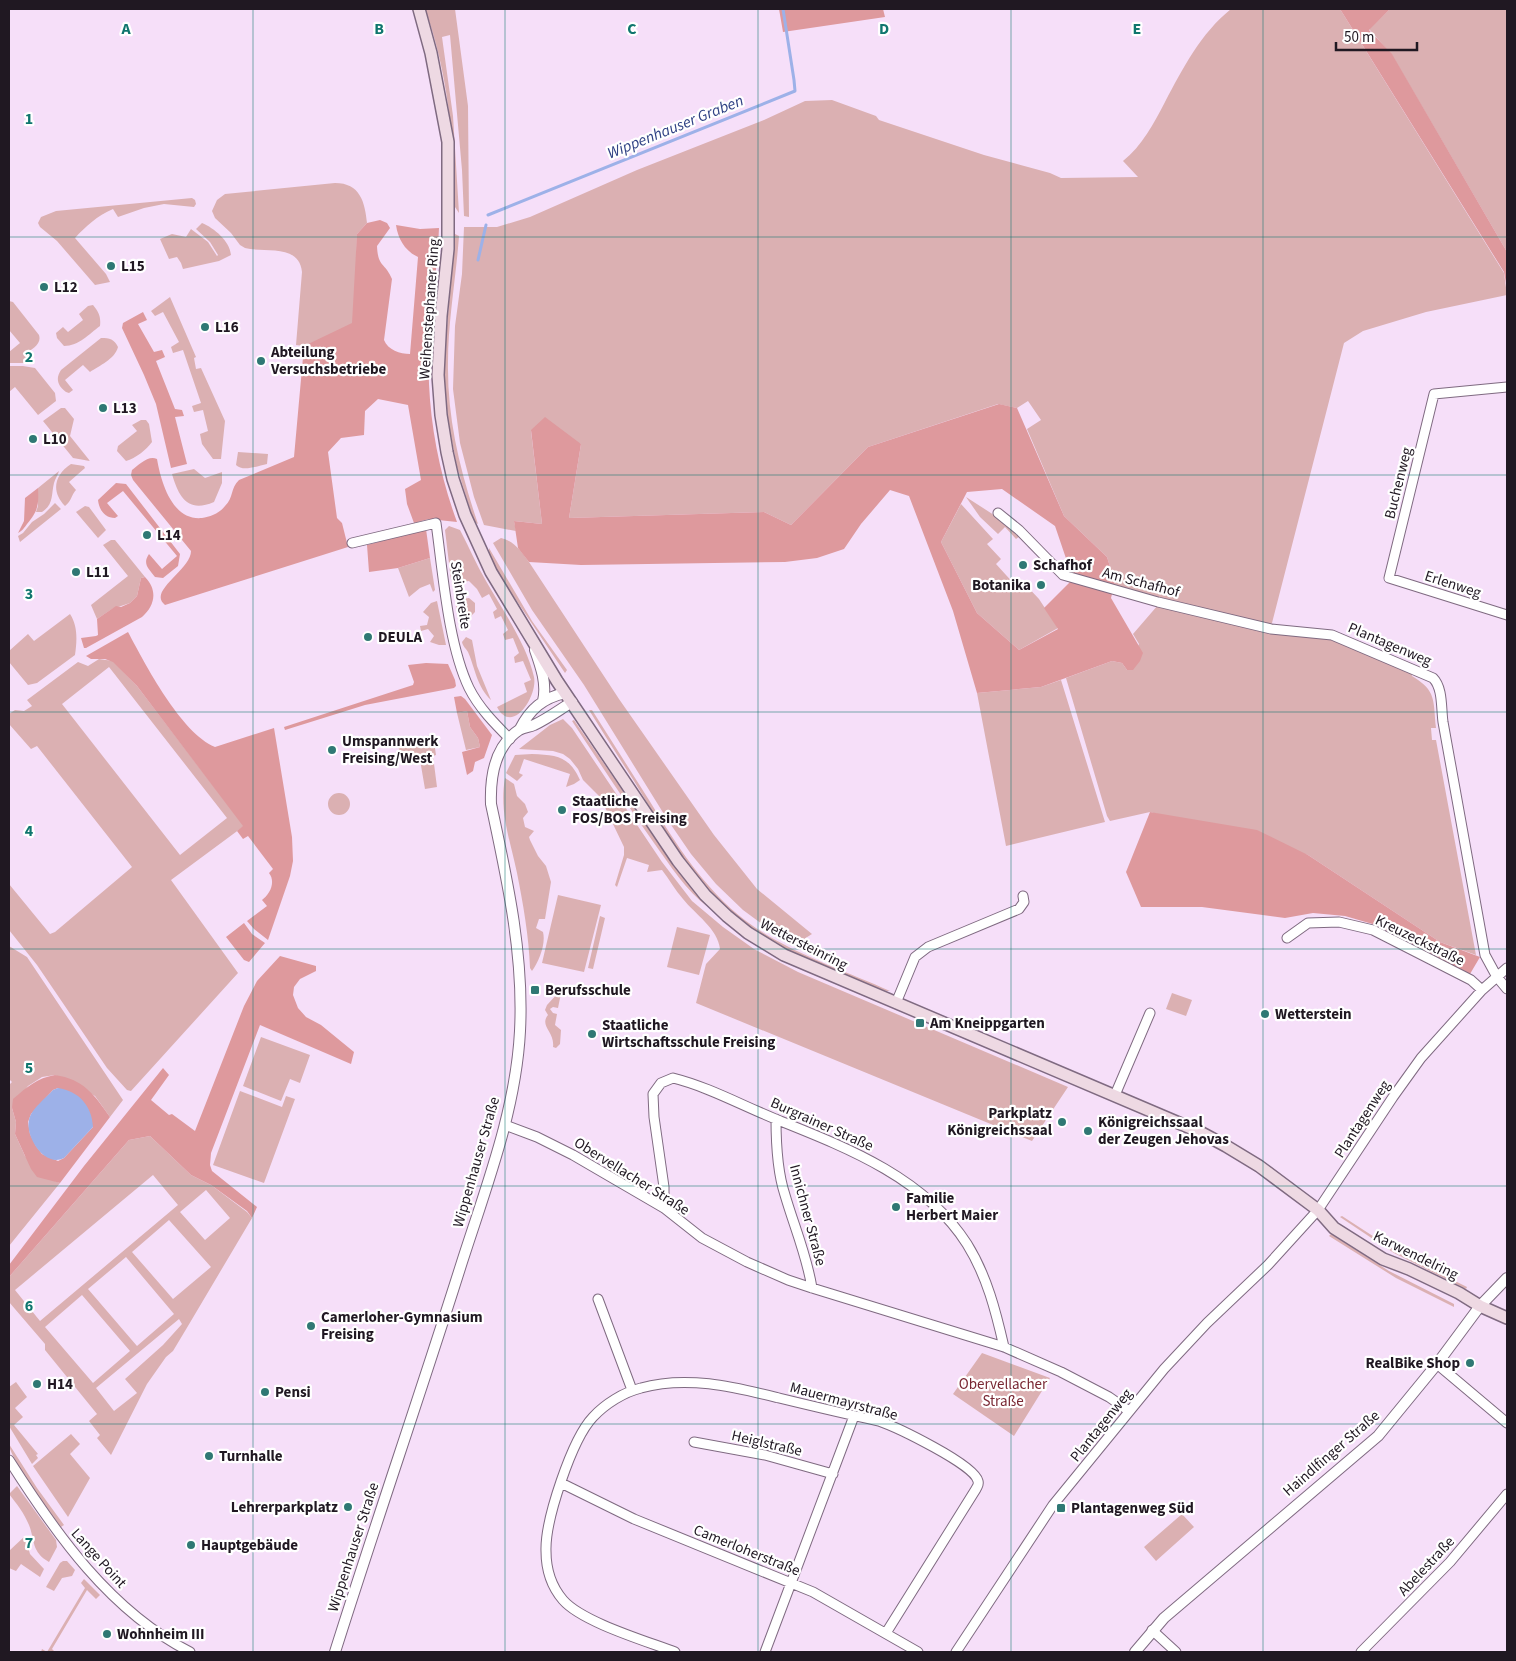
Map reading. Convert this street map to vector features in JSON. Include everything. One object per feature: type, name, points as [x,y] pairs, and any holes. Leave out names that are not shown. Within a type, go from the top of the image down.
[{"type":"main road","name":"Weihenstephaner Ring","points":[[419,9],[431,52],[448,142],[448,250],[441,316],[438,375],[441,415],[447,452],[470,528],[491,572],[568,698]]},
{"type":"main road","name":"Wettersteinring","points":[[568,698],[678,861],[705,895],[748,933],[784,955],[1200,1132],[1259,1166],[1318,1210]]},
{"type":"main road","name":"Karwendelring","points":[[1318,1210],[1330,1225],[1383,1260],[1409,1269],[1507,1318]]},
{"type":"street","name":"Buchenweg","points":[[1390,578],[1434,394],[1507,387]]},
{"type":"street","name":"Am Schafhof","points":[[998,514],[1019,530],[1063,575],[1129,594],[1271,628]]},
{"type":"street","name":"Steinbreite","points":[[352,543],[436,524],[453,632],[462,672],[476,700],[510,739]]},
{"type":"street","name":"Erlenweg","points":[[1390,578],[1507,615]]},
{"type":"street","name":"Plantagenweg","points":[[956,1652],[1049,1511],[1129,1411],[1164,1369],[1207,1323],[1268,1266],[1318,1210],[1408,1074],[1435,1040],[1496,977],[1485,956],[1437,681],[1422,672],[1332,635],[1271,628]]},
{"type":"street","points":[[531,638],[542,672],[544,686],[543,701]]},
{"type":"street","points":[[520,729],[526,717],[543,701],[568,698]]},
{"type":"street","name":"Wippenhauser Straße","points":[[335,1652],[440,1333],[505,1125],[518,1051],[521,991],[512,907],[491,804],[490,792],[493,772],[498,756],[520,729],[534,725],[568,698]]},
{"type":"street","points":[[896,1002],[915,957],[928,947],[1019,909],[1024,902],[1023,896]]},
{"type":"street","name":"Kreuzeckstraße","points":[[1288,938],[1308,923],[1339,922],[1373,930],[1471,980],[1482,990]]},
{"type":"street","points":[[1507,968],[1496,977],[1507,989]]},
{"type":"street","points":[[1115,1095],[1150,1014]]},
{"type":"street","name":"Burgrainer Straße","points":[[664,1208],[664,1186],[654,1117],[653,1094],[661,1083],[673,1078],[688,1081],[834,1142],[877,1163],[930,1202],[948,1219],[967,1244],[987,1285],[1004,1347]]},
{"type":"street","name":"Innichner Straße","points":[[776,1119],[776,1146],[784,1194],[809,1266],[812,1288]]},
{"type":"street","name":"Obervellacher Straße","points":[[505,1125],[537,1137],[574,1155],[664,1208],[702,1238],[747,1262],[812,1288],[1004,1347],[1061,1372],[1109,1397],[1129,1411]]},
{"type":"street","name":"Haindlfinger Straße","points":[[1135,1652],[1152,1630],[1173,1610],[1378,1436],[1437,1364],[1480,1306],[1507,1278]]},
{"type":"street","points":[[598,1299],[632,1390]]},
{"type":"street","points":[[1437,1364],[1507,1423]]},
{"type":"street","name":"Mauermayrstraße","points":[[675,1652],[580,1614],[563,1600],[550,1580],[546,1550],[550,1520],[561,1483],[573,1449],[587,1424],[602,1408],[632,1390],[671,1382],[739,1388],[879,1421],[916,1437],[967,1470],[977,1479],[976,1488],[886,1633]]},
{"type":"street","points":[[765,1652],[854,1416]]},
{"type":"street","name":"Heiglstraße","points":[[694,1442],[765,1455],[833,1474]]},
{"type":"street","name":"Lange Point","points":[[9,1460],[65,1542],[92,1573],[129,1611],[162,1635],[190,1652]]},
{"type":"street","name":"Camerloherstraße","points":[[561,1483],[634,1519],[813,1592],[918,1652]]},
{"type":"street","name":"Abelestraße","points":[[1361,1652],[1450,1562],[1507,1494]]},
{"type":"street","points":[[1152,1630],[1176,1652]]},
{"type":"green space","points":[[425,9],[455,9],[468,106],[469,217],[464,216],[462,170],[450,35],[442,37],[453,116],[459,213],[455,207],[451,132],[444,82],[433,33]]},
{"type":"green space","points":[[1231,9],[1340,9],[1504,273],[1507,295],[1426,312],[1363,331],[1344,343],[1272,623],[1268,626],[1114,585],[1115,582],[1107,557],[1064,516],[1027,429],[1041,420],[1028,401],[1017,408],[998,404],[868,447],[791,525],[764,512],[569,518],[581,444],[531,431],[542,524],[514,521],[516,531],[484,525],[474,497],[460,443],[453,389],[455,326],[462,274],[464,227],[497,227],[530,217],[637,170],[764,120],[805,101],[832,100],[876,116],[879,120],[1061,178],[1138,177],[1123,161],[1147,134],[1186,64],[1202,40],[1220,18]]},
{"type":"green space","points":[[1390,9],[1507,9],[1507,252],[1392,55],[1369,29]]},
{"type":"green space","points":[[335,183],[350,186],[356,190],[363,201],[366,215],[367,223],[357,234],[355,326],[304,346],[296,345],[302,272],[299,263],[288,253],[245,248],[215,218],[212,211],[217,200],[225,194]]},
{"type":"green space","points":[[192,198],[196,204],[194,207],[164,204],[144,208],[118,217],[113,209],[88,225],[75,238],[106,274],[110,282],[95,285],[57,241],[40,227],[38,223],[41,217],[56,211]]},
{"type":"green space","points":[[202,223],[225,240],[231,255],[219,261],[183,269],[177,257],[169,259],[160,239],[172,234],[186,237],[191,229],[208,242],[217,256],[210,242],[196,229]]},
{"type":"green space","points":[[455,234],[459,236],[448,347],[448,383],[452,424],[460,464],[478,524],[474,522],[457,467],[448,420],[445,387],[445,349]]},
{"type":"green space","points":[[170,297],[196,357],[194,358],[196,369],[201,368],[225,421],[221,459],[213,459],[202,444],[200,434],[208,431],[203,410],[194,412],[192,406],[201,403],[183,350],[173,353],[171,347],[179,342],[163,312],[155,316],[151,311]]},
{"type":"green space","points":[[9,301],[13,302],[39,335],[38,344],[25,354],[31,363],[9,363],[9,352],[20,343],[9,330]]},
{"type":"green space","points":[[93,305],[99,315],[100,326],[79,342],[64,346],[57,338],[56,333],[63,327],[68,332],[83,320],[79,314],[88,306]]},
{"type":"green space","points":[[101,338],[115,342],[118,347],[114,355],[90,372],[83,365],[65,380],[73,390],[69,393],[66,392],[58,382],[61,370]]},
{"type":"green space","points":[[9,366],[35,368],[55,393],[56,401],[38,415],[15,387],[9,392]]},
{"type":"green space","points":[[61,408],[65,408],[74,419],[70,436],[90,461],[73,458],[43,421]]},
{"type":"green space","points":[[141,420],[146,420],[149,424],[152,442],[147,448],[126,461],[117,451],[118,446],[137,431],[132,425]]},
{"type":"green space","points":[[238,452],[268,454],[267,464],[250,468],[239,467],[236,465]]},
{"type":"green space","points":[[71,464],[84,466],[85,468],[69,482],[76,490],[65,506],[58,495],[56,484],[61,473]]},
{"type":"green space","points":[[194,469],[205,478],[222,472],[222,483],[214,502],[197,506],[191,504],[186,501],[178,490],[172,474]]},
{"type":"green space","points":[[59,471],[54,483],[49,506],[42,512],[36,512],[38,488]]},
{"type":"green space","points":[[966,497],[1011,526],[1020,536],[1016,539],[1005,527],[998,534],[980,517]]},
{"type":"green space","points":[[55,503],[61,509],[20,542],[18,536]]},
{"type":"green space","points":[[961,504],[993,539],[987,544],[1001,559],[996,564],[1016,586],[1022,581],[1039,599],[1058,628],[1019,650],[977,613],[941,542]]},
{"type":"green space","points":[[85,506],[89,507],[106,530],[98,538],[76,512]]},
{"type":"green space","points":[[449,526],[460,530],[482,575],[520,640],[531,665],[534,677],[532,694],[523,710],[516,715],[510,717],[503,715],[497,707],[527,692],[524,683],[531,680],[523,661],[515,663],[514,657],[519,653],[513,638],[505,640],[503,634],[508,630],[501,616],[495,619],[493,612],[497,609],[489,594],[482,598],[469,581],[456,583],[451,580],[445,530]]},
{"type":"green space","points":[[501,538],[506,539],[520,550],[529,562],[619,699],[714,835],[757,889],[812,934],[804,939],[803,947],[762,924],[743,910],[716,884],[691,854],[667,819],[584,685],[532,610],[493,543]]},
{"type":"green space","points":[[111,540],[115,540],[145,577],[141,578],[137,596],[130,603],[112,609],[97,619],[91,605],[128,576],[103,545]]},
{"type":"green space","points":[[489,548],[532,621],[567,670],[565,673],[504,582],[489,555]]},
{"type":"green space","points":[[430,558],[435,590],[433,592],[430,584],[420,588],[409,597],[398,568]]},
{"type":"green space","points":[[469,598],[475,603],[475,612],[466,621],[459,621],[456,605],[462,599]]},
{"type":"green space","points":[[437,601],[446,645],[430,642],[434,636],[428,629],[421,631],[420,626],[427,625],[429,617],[423,612],[431,603]]},
{"type":"green space","points":[[1158,605],[1268,633],[1285,633],[1329,639],[1411,671],[1412,676],[1426,687],[1434,703],[1436,728],[1431,728],[1432,740],[1436,740],[1476,955],[1440,942],[1308,855],[1150,812],[1110,821],[1066,678],[1112,661],[1122,663],[1127,670],[1139,644],[1133,634]]},
{"type":"green space","points":[[70,614],[76,629],[75,655],[37,683],[28,685],[9,662],[9,651],[28,634],[34,641]]},
{"type":"green space","points":[[466,637],[472,640],[477,666],[491,700],[482,689],[468,652],[462,644]]},
{"type":"green space","points":[[99,659],[113,661],[137,686],[244,826],[171,880],[238,973],[131,1091],[127,1090],[107,1068],[37,965],[9,930],[9,884],[50,934],[55,932],[132,867],[37,746],[31,749],[9,724],[9,714],[15,710],[24,711],[32,706],[27,700],[78,662],[88,666]],"holes":[[[109,667],[227,818],[180,855],[62,704]]]},
{"type":"green space","points":[[1061,680],[1105,822],[1006,846],[977,693],[1041,687]]},
{"type":"green space","points":[[589,710],[592,710],[680,849],[717,895],[746,921],[779,942],[816,960],[890,991],[834,971],[783,948],[752,929],[733,914],[700,880],[672,842]]},
{"type":"green space","points":[[467,711],[470,727],[478,738],[480,747],[466,750],[457,713]]},
{"type":"green space","points":[[563,719],[572,728],[662,862],[692,901],[723,927],[754,949],[798,972],[1068,1087],[1032,1141],[696,1003],[706,964],[720,949],[711,928],[680,896],[662,870],[647,872],[649,865],[627,858],[617,887],[615,885],[624,855],[624,847],[600,797],[583,780],[578,769],[570,759],[563,754],[553,751],[519,749],[550,725]]},
{"type":"green space","points":[[574,720],[673,864],[708,907],[685,886],[666,860],[572,721]]},
{"type":"green space","points":[[433,735],[436,755],[433,756],[437,787],[425,789],[419,754],[400,757],[398,743],[404,742],[404,740]]},
{"type":"green space","points":[[515,755],[555,756],[567,761],[580,780],[566,787],[570,774],[524,759],[519,773],[523,775],[517,781],[506,773]]},
{"type":"green space","points":[[505,778],[514,784],[517,796],[525,804],[528,812],[523,818],[525,827],[534,831],[529,837],[530,840],[538,856],[546,866],[551,882],[545,919],[539,919],[536,928],[543,932],[543,947],[532,971],[530,968],[527,932],[517,873],[504,814]]},
{"type":"green space","points":[[335,793],[343,793],[350,800],[350,808],[343,815],[335,815],[328,808],[328,800]]},
{"type":"green space","points":[[558,895],[601,905],[584,972],[542,963]]},
{"type":"green space","points":[[600,916],[605,918],[593,969],[588,968]]},
{"type":"green space","points":[[677,927],[710,935],[699,975],[667,967]]},
{"type":"green space","points":[[9,946],[27,957],[123,1100],[110,1117],[95,1096],[55,1075],[42,1077],[28,1086],[12,1108],[16,1122],[15,1134],[25,1156],[52,1180],[60,1183],[9,1246],[9,1085],[12,1082],[9,1079]]},
{"type":"green space","points":[[559,992],[561,993],[558,1008],[553,1007],[550,1009],[553,1013],[557,1014],[555,1025],[561,1030],[560,1044],[556,1048],[553,1047],[552,1037],[545,1023],[548,1015],[545,1010]]},
{"type":"green space","points":[[1172,993],[1192,1000],[1186,1016],[1166,1009]]},
{"type":"green space","points":[[261,1037],[310,1055],[300,1083],[290,1079],[281,1101],[243,1086]]},
{"type":"green space","points":[[240,1091],[282,1107],[286,1096],[295,1099],[264,1183],[213,1165]]},
{"type":"green space","points":[[150,1136],[191,1175],[211,1185],[247,1212],[252,1218],[173,1351],[166,1357],[147,1384],[111,1455],[97,1438],[100,1435],[89,1421],[97,1414],[45,1350],[45,1344],[9,1302],[9,1277],[129,1140]],"holes":[[[153,1175],[178,1205],[40,1321],[15,1290]],[[206,1190],[230,1218],[205,1240],[180,1212]],[[169,1220],[211,1267],[173,1299],[132,1252]],[[126,1257],[174,1314],[137,1346],[88,1289]],[[82,1295],[130,1351],[93,1383],[45,1327]],[[179,1319],[182,1324],[163,1345],[125,1379],[137,1393],[114,1411],[96,1388]]]},
{"type":"green space","points":[[1342,1216],[1399,1253],[1467,1287],[1466,1289],[1394,1253],[1340,1217]]},
{"type":"green space","points":[[1331,1234],[1389,1271],[1454,1304],[1454,1307],[1396,1278],[1329,1236]]},
{"type":"green space","name":"Obervellacher Straße","points":[[982,1353],[1050,1378],[1014,1436],[953,1394]]},
{"type":"green space","points":[[16,1382],[27,1397],[15,1408],[23,1417],[14,1425],[38,1454],[36,1455],[38,1458],[32,1464],[9,1426],[9,1387]]},
{"type":"green space","points":[[71,1434],[80,1444],[70,1454],[90,1478],[68,1517],[33,1466]]},
{"type":"green space","points":[[9,1444],[37,1488],[64,1525],[61,1527],[23,1473]]},
{"type":"green space","points":[[17,1486],[56,1540],[57,1547],[49,1562],[36,1550],[27,1521],[9,1494]]},
{"type":"green space","points":[[1182,1514],[1194,1527],[1156,1561],[1144,1547]]},
{"type":"green space","points":[[25,1536],[30,1554],[44,1569],[40,1577],[21,1564],[16,1571],[9,1568],[9,1551]]},
{"type":"green space","points":[[63,1561],[67,1561],[75,1570],[72,1576],[62,1578],[54,1591],[46,1587]]},
{"type":"green space","points":[[84,1579],[100,1595],[96,1599],[87,1590],[52,1649],[54,1651],[47,1652],[85,1588],[81,1583]]},
{"type":"shaded area","points":[[779,9],[883,9],[885,17],[783,32]]},
{"type":"shaded area","points":[[1340,9],[1390,9],[1369,30],[1392,54],[1507,252],[1507,289],[1504,272]]},
{"type":"shaded area","points":[[380,220],[387,223],[390,228],[377,246],[379,258],[392,279],[384,340],[391,349],[406,354],[410,354],[418,257],[403,244],[398,235],[396,225],[420,229],[439,228],[429,345],[429,384],[438,454],[446,489],[457,522],[429,519],[414,523],[407,504],[405,489],[421,480],[408,405],[378,399],[365,411],[364,435],[341,438],[328,452],[337,518],[342,523],[348,547],[165,605],[161,599],[161,593],[189,558],[191,551],[133,480],[132,470],[147,459],[157,459],[165,489],[176,507],[192,517],[202,518],[215,514],[228,503],[239,480],[294,457],[304,346],[352,323],[357,234],[367,223]]},
{"type":"shaded area","points":[[143,312],[147,320],[138,324],[154,352],[162,350],[165,357],[156,361],[175,409],[182,410],[184,416],[175,417],[187,464],[171,468],[156,404],[122,328],[123,323]]},
{"type":"shaded area","points":[[999,404],[1017,408],[1064,516],[1107,557],[1115,582],[1111,598],[1143,653],[1133,670],[1127,670],[1122,663],[1112,661],[1041,687],[977,693],[953,611],[909,496],[890,490],[861,524],[844,549],[817,558],[785,562],[581,565],[529,562],[518,548],[514,521],[542,524],[531,430],[545,417],[581,444],[569,518],[764,512],[791,525],[868,447]],"holes":[[[1002,489],[1055,526],[1073,579],[1044,608],[1058,629],[1019,650],[977,613],[941,542],[967,492]]]},
{"type":"shaded area","points":[[116,483],[126,484],[180,554],[178,566],[163,578],[155,577],[146,564],[149,554],[162,569],[177,556],[123,491],[107,503],[118,516],[115,518],[108,517],[101,510],[98,500]]},
{"type":"shaded area","points":[[38,488],[36,511],[18,533],[24,521],[25,498]]},
{"type":"shaded area","points":[[426,529],[430,558],[398,568],[369,572],[367,545]]},
{"type":"shaded area","points":[[145,577],[153,592],[152,603],[146,613],[142,617],[84,648],[81,638],[98,635],[97,619],[116,606],[121,607],[130,603],[137,596],[141,578]]},
{"type":"shaded area","points":[[128,632],[165,696],[189,728],[202,739],[215,747],[274,728],[292,837],[293,861],[290,876],[268,940],[247,921],[267,906],[262,900],[271,888],[272,880],[269,873],[273,869],[248,836],[243,839],[237,831],[243,826],[137,686],[113,662],[105,659],[91,659],[86,656]]},
{"type":"shaded area","points":[[426,663],[448,664],[456,686],[454,688],[365,705],[285,730],[284,727],[413,685],[414,682],[408,665]]},
{"type":"shaded area","points":[[461,696],[492,735],[484,758],[475,762],[473,771],[467,775],[462,752],[480,747],[478,738],[470,727],[467,711],[457,713],[454,697]]},
{"type":"shaded area","points":[[1150,812],[1257,830],[1308,855],[1440,942],[1480,957],[1470,974],[1376,925],[1345,916],[1313,913],[1285,918],[1202,907],[1141,907],[1126,872]]},
{"type":"shaded area","points":[[244,923],[252,934],[265,943],[249,962],[244,960],[226,937]]},
{"type":"shaded area","points":[[280,956],[316,966],[316,971],[300,979],[294,987],[293,995],[298,1008],[306,1017],[321,1025],[354,1052],[351,1064],[260,1025],[211,1153],[210,1165],[212,1171],[257,1207],[252,1218],[247,1211],[211,1185],[191,1175],[150,1136],[129,1140],[9,1277],[9,1265],[84,1166],[163,1068],[169,1075],[151,1100],[169,1115],[172,1114],[195,1131],[244,1006],[257,981]]},
{"type":"shaded area","points":[[55,1075],[73,1080],[87,1089],[99,1101],[110,1117],[60,1183],[37,1177],[31,1169],[15,1134],[16,1122],[12,1108],[13,1099],[23,1091],[43,1078]],"holes":[[[58,1088],[93,1127],[64,1158],[58,1161],[42,1154],[30,1134],[28,1122],[31,1114],[53,1090]]]},
{"type":"water","points":[[58,1088],[72,1092],[83,1101],[90,1112],[93,1127],[64,1158],[57,1160],[50,1159],[44,1155],[33,1142],[30,1135],[29,1120],[36,1108],[53,1090]]},
{"type":"waterway","name":"Wippenhauser Graben","points":[[488,215],[795,91],[783,9]]},
{"type":"waterway","name":"Wippenhauser Graben","points":[[478,260],[486,225]]},
{"type":"place","name":"L15","points":[[111,266]]},
{"type":"place","name":"L12","points":[[44,287]]},
{"type":"place","name":"L16","points":[[205,327]]},
{"type":"place","name":"Abteilung Versuchsbetriebe","points":[[261,361]]},
{"type":"place","name":"L13","points":[[103,408]]},
{"type":"place","name":"L10","points":[[33,439]]},
{"type":"place","name":"L14","points":[[147,535]]},
{"type":"place","name":"Schafhof","points":[[1023,565]]},
{"type":"place","name":"L11","points":[[76,572]]},
{"type":"place","name":"Botanika","points":[[1041,585]]},
{"type":"place","name":"DEULA","points":[[368,637]]},
{"type":"place","name":"Umspannwerk Freising/West","points":[[332,750]]},
{"type":"place","name":"Staatliche FOS/BOS Freising","points":[[562,810]]},
{"type":"place","name":"Berufsschule","points":[[535,990]]},
{"type":"place","name":"Wetterstein","points":[[1265,1014]]},
{"type":"place","name":"Am Kneippgarten","points":[[920,1023]]},
{"type":"place","name":"Staatliche Wirtschaftsschule Freising","points":[[592,1034]]},
{"type":"place","name":"Parkplatz Königreichssaal","points":[[1062,1122]]},
{"type":"place","name":"Königreichssaal der Zeugen Jehovas","points":[[1088,1131]]},
{"type":"place","name":"Familie Herbert Maier","points":[[896,1207]]},
{"type":"place","name":"Camerloher-Gymnasium Freising","points":[[311,1326]]},
{"type":"place","name":"RealBike Shop","points":[[1470,1363]]},
{"type":"place","name":"H14","points":[[37,1384]]},
{"type":"place","name":"Pensi","points":[[265,1392]]},
{"type":"place","name":"Turnhalle","points":[[209,1456]]},
{"type":"place","name":"Lehrerparkplatz","points":[[348,1507]]},
{"type":"place","name":"Plantagenweg Süd","points":[[1061,1508]]},
{"type":"place","name":"Hauptgebäude","points":[[191,1545]]},
{"type":"place","name":"Wohnheim III","points":[[107,1634]]}]
